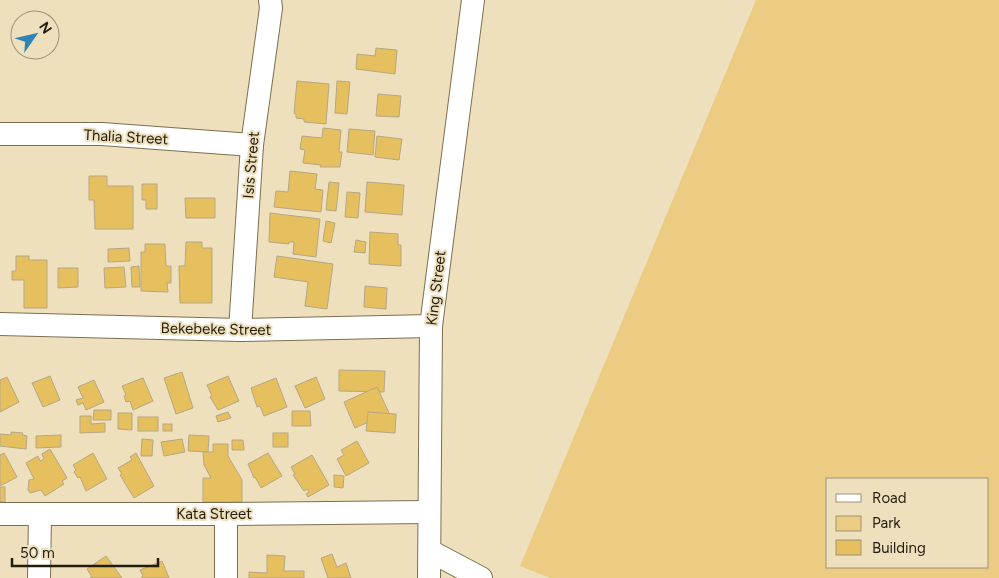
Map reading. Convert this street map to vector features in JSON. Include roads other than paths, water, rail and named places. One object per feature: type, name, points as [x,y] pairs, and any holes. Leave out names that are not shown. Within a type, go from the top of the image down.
[{"type":"street","name":"Isis Street","points":[[240,330],[252,145],[271,8],[270,0]]},
{"type":"street","name":"King Street","points":[[429,578],[431,326],[473,0]]},
{"type":"street","name":"Thalia Street","points":[[0,134],[102,134],[252,145]]},
{"type":"street","name":"Bekebeke Street","points":[[0,324],[240,330],[431,326]]},
{"type":"street","name":"Kata Street","points":[[0,514],[429,512]]},
{"type":"street","points":[[39,578],[40,514]]},
{"type":"street","points":[[226,514],[226,578]]},
{"type":"street","points":[[430,551],[481,578]]}]
